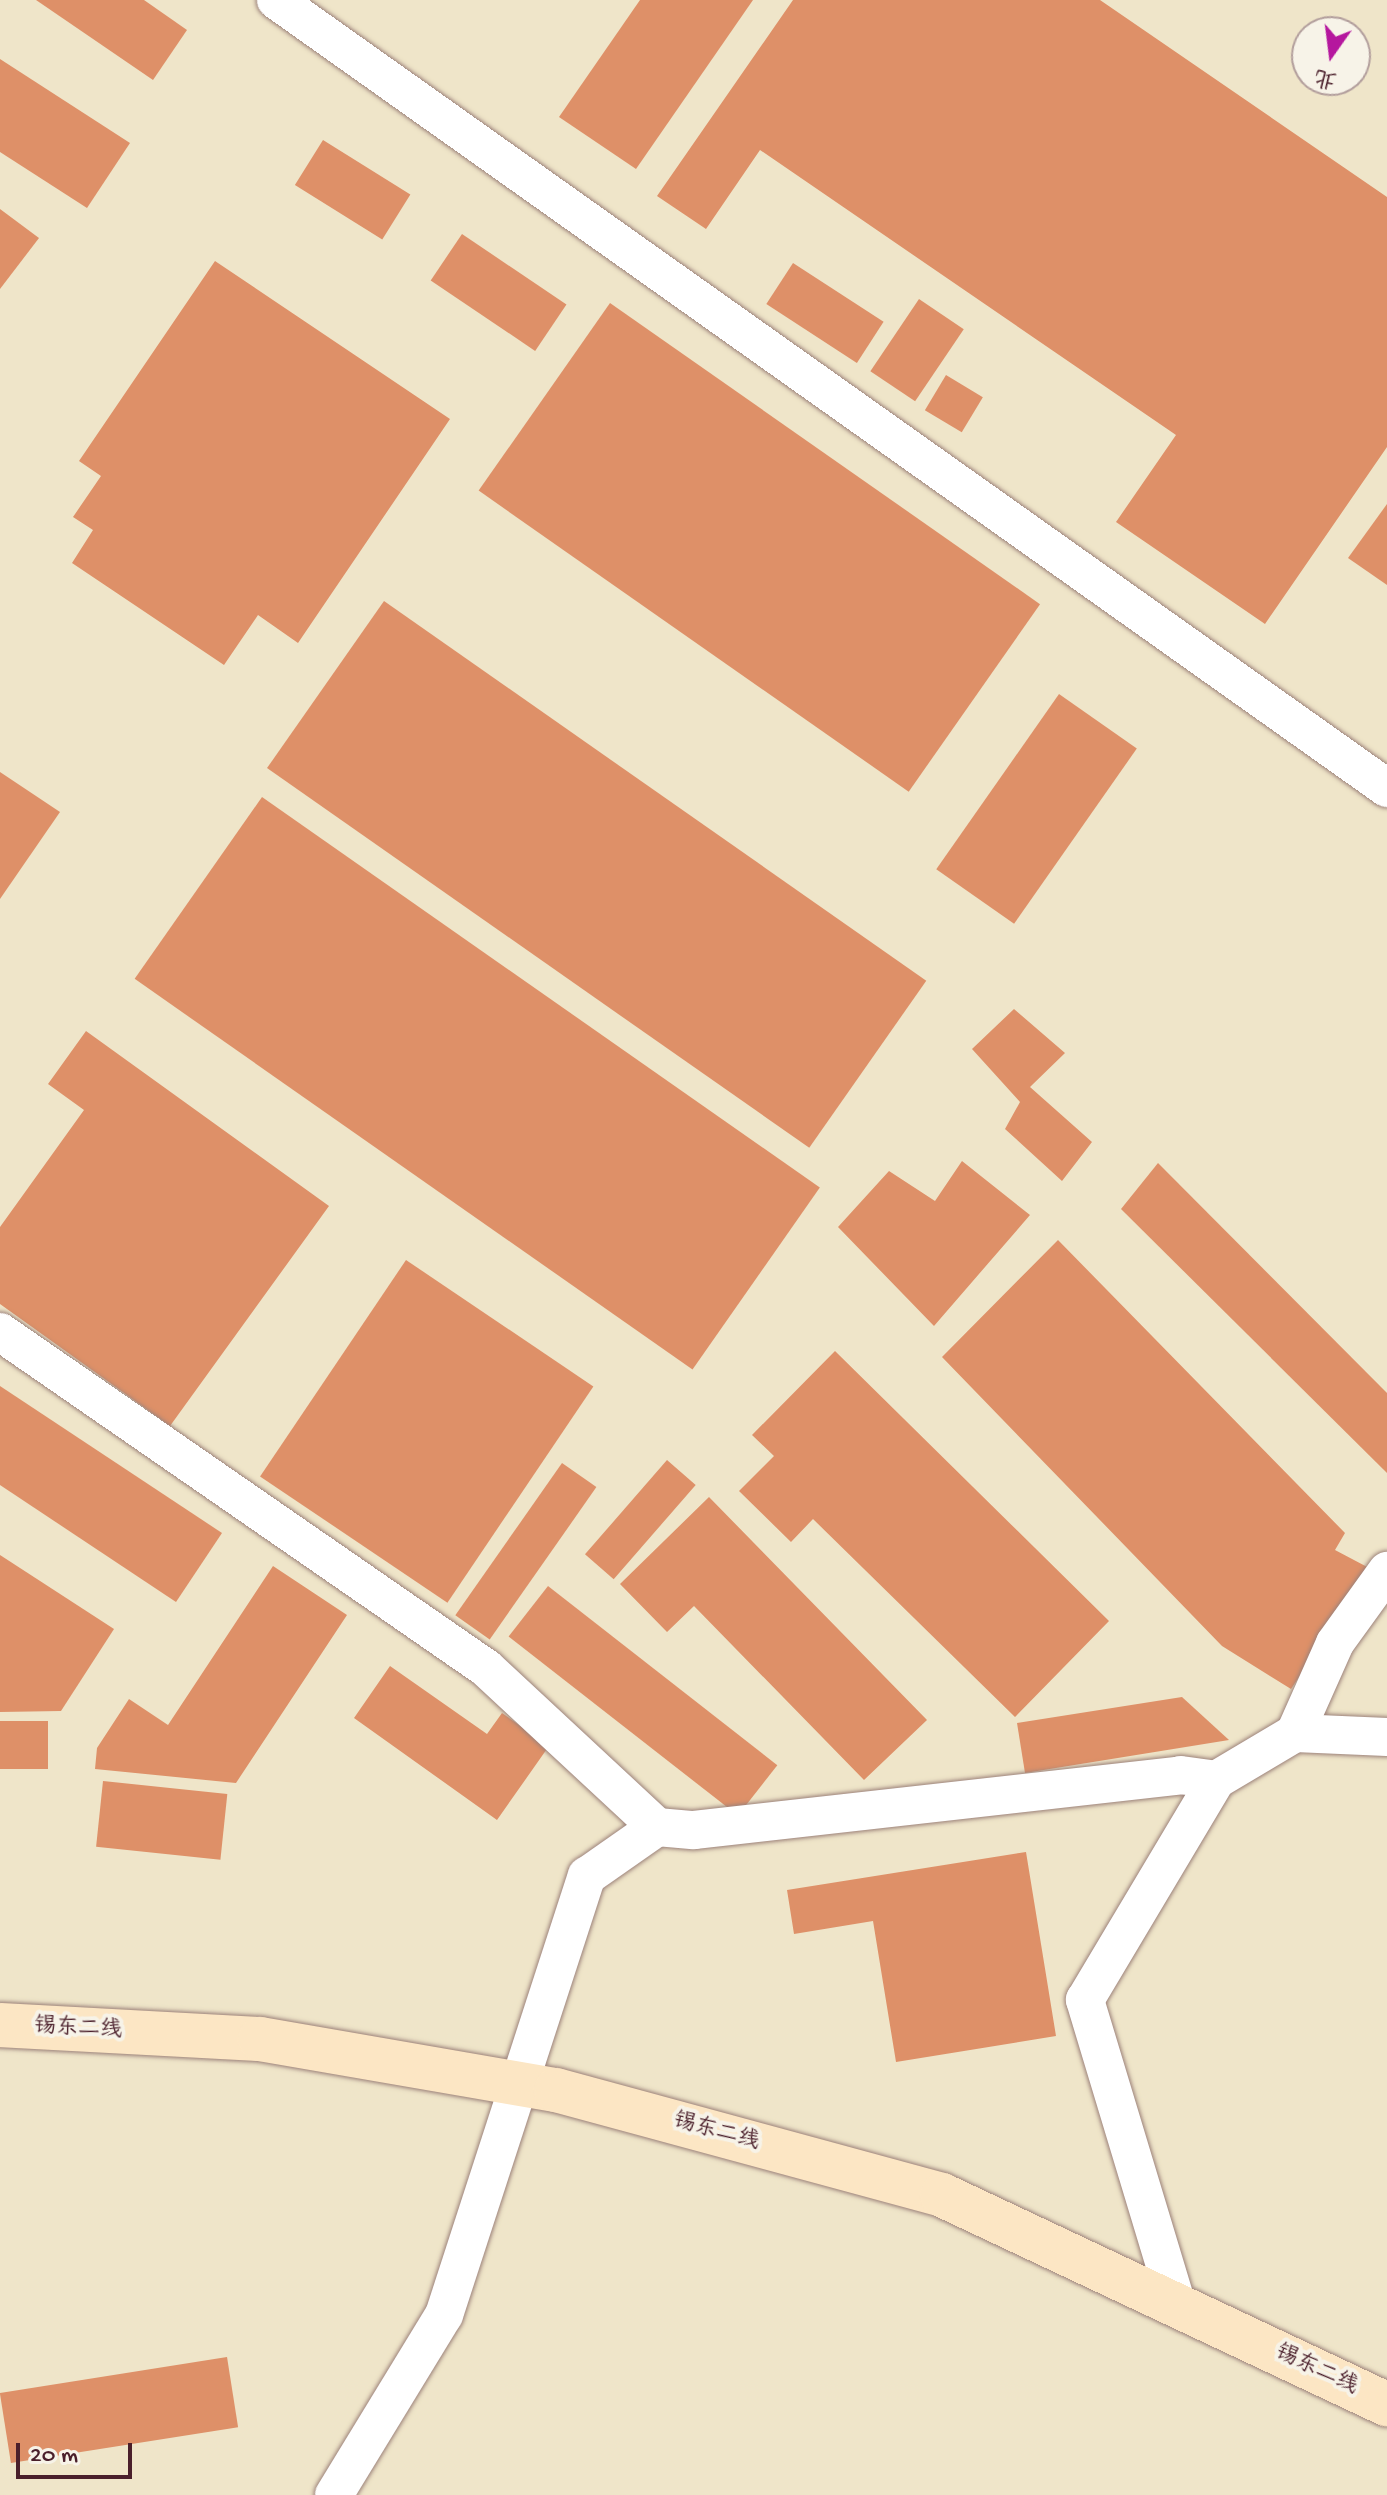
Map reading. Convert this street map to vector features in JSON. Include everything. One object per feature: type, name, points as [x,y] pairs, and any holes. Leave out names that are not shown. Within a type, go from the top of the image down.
[{"type":"main road","name":"锡东二线","points":[[0,2025],[260,2039],[523,2085],[942,2195],[1387,2404]]},
{"type":"street","points":[[276,0],[1387,788]]},
{"type":"street","points":[[0,1332],[486,1668],[657,1827],[694,1830],[1181,1775],[1216,1780]]},
{"type":"street","points":[[1295,1733],[1335,1643],[1387,1571]]},
{"type":"street","points":[[1177,2305],[1085,2000],[1216,1780],[1295,1733],[1387,1737]]},
{"type":"street","points":[[334,2495],[444,2315],[523,2085],[587,1876],[657,1827]]},
{"type":"building","points":[[36,0],[144,0],[187,30],[153,80]]},
{"type":"building","points":[[640,0],[753,0],[636,169],[559,117]]},
{"type":"building","points":[[793,0],[1100,0],[1387,197],[1387,447],[1265,624],[1116,522],[1176,435],[760,150],[706,229],[657,196]]},
{"type":"building","points":[[0,59],[130,143],[87,208],[0,152]]},
{"type":"building","points":[[323,140],[410,195],[382,240],[295,185]]},
{"type":"building","points":[[0,209],[39,238],[0,289]]},
{"type":"building","points":[[462,234],[566,304],[535,351],[431,280]]},
{"type":"building","points":[[215,261],[450,419],[298,643],[258,615],[224,665],[72,563],[93,530],[73,517],[101,476],[79,461]]},
{"type":"building","points":[[793,263],[884,322],[857,363],[766,304]]},
{"type":"building","points":[[919,299],[964,329],[915,401],[870,371]]},
{"type":"building","points":[[610,303],[1040,604],[909,792],[479,491]]},
{"type":"building","points":[[946,375],[983,397],[962,432],[925,410]]},
{"type":"building","points":[[1387,504],[1387,585],[1348,558]]},
{"type":"building","points":[[384,601],[926,981],[809,1148],[267,768]]},
{"type":"building","points":[[1059,694],[1137,748],[1014,924],[936,869]]},
{"type":"building","points":[[0,772],[60,812],[0,899]]},
{"type":"building","points":[[262,797],[820,1188],[693,1369],[135,979]]},
{"type":"building","points":[[1014,1009],[1065,1053],[1030,1087],[1092,1142],[1062,1181],[1005,1129],[1020,1102],[972,1049]]},
{"type":"building","points":[[86,1031],[329,1206],[170,1426],[0,1304],[0,1227],[84,1110],[48,1084]]},
{"type":"building","points":[[962,1161],[1030,1215],[934,1326],[838,1227],[889,1171],[935,1201]]},
{"type":"building","points":[[1158,1163],[1387,1393],[1387,1473],[1121,1209]]},
{"type":"building","points":[[1058,1240],[1345,1533],[1335,1550],[1371,1569],[1291,1689],[1222,1646],[942,1357]]},
{"type":"building","points":[[406,1260],[593,1386],[447,1603],[260,1476]]},
{"type":"building","points":[[835,1351],[1109,1621],[1015,1717],[813,1519],[791,1542],[739,1491],[774,1456],[752,1435]]},
{"type":"building","points":[[0,1386],[222,1533],[176,1602],[0,1485]]},
{"type":"building","points":[[667,1460],[696,1485],[614,1579],[585,1554]]},
{"type":"building","points":[[562,1463],[596,1487],[490,1639],[455,1615]]},
{"type":"building","points":[[709,1497],[927,1720],[864,1780],[694,1606],[667,1632],[620,1584]]},
{"type":"building","points":[[0,1555],[114,1629],[61,1711],[0,1712]]},
{"type":"building","points":[[273,1566],[347,1615],[236,1783],[95,1769],[97,1748],[129,1699],[168,1725]]},
{"type":"building","points":[[548,1586],[777,1765],[738,1816],[509,1636]]},
{"type":"building","points":[[390,1666],[487,1734],[502,1713],[549,1746],[497,1820],[354,1718]]},
{"type":"building","points":[[1182,1697],[1229,1740],[1025,1773],[1017,1723]]},
{"type":"building","points":[[0,1721],[48,1721],[48,1769],[0,1769]]},
{"type":"building","points":[[103,1781],[227,1794],[220,1860],[96,1847]]},
{"type":"building","points":[[1026,1852],[1056,2036],[896,2062],[873,1921],[794,1934],[787,1890]]},
{"type":"building","points":[[227,2357],[238,2427],[11,2463],[0,2393]]}]
